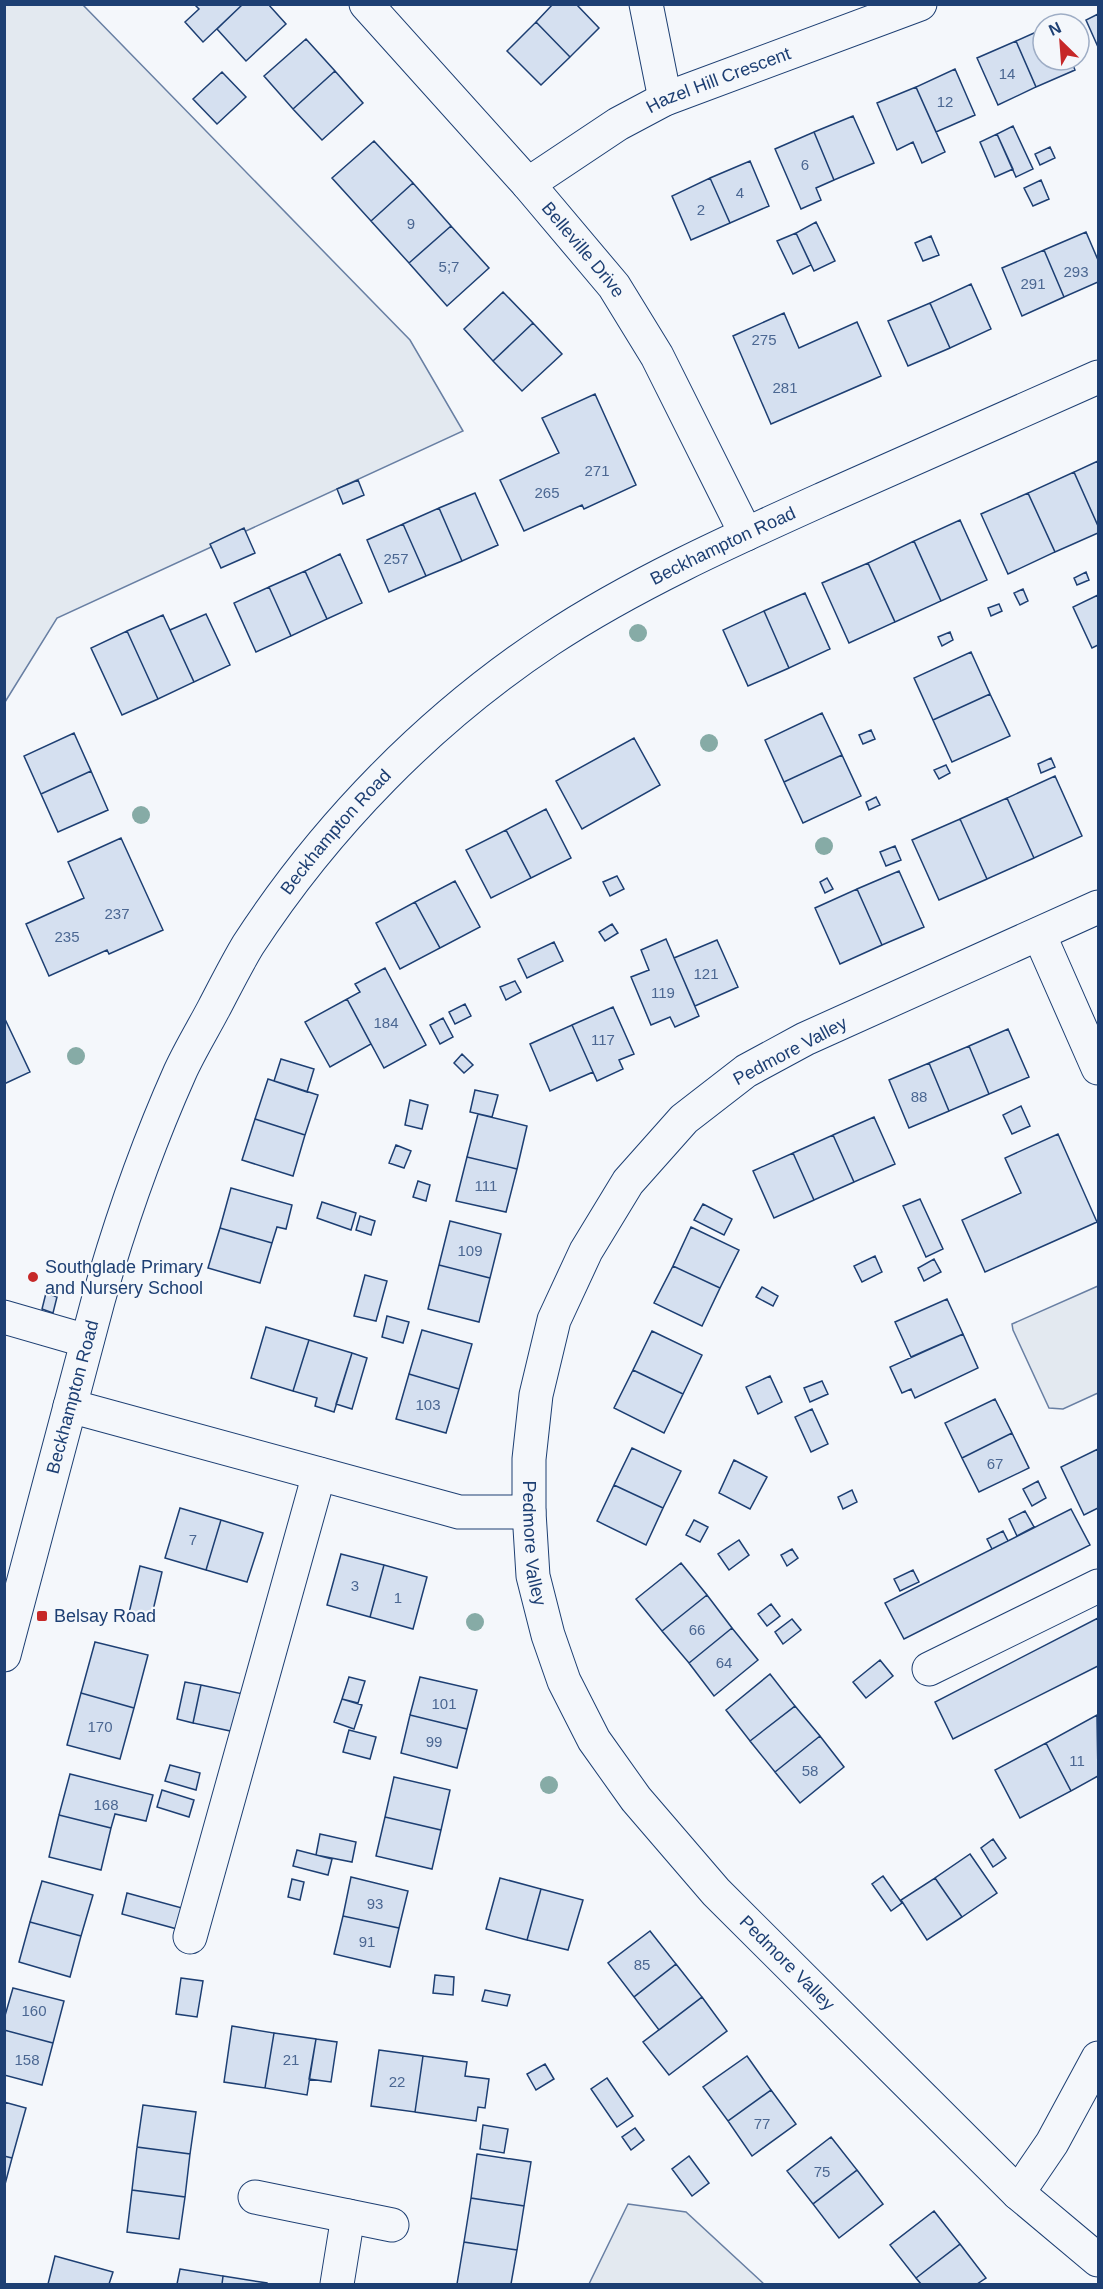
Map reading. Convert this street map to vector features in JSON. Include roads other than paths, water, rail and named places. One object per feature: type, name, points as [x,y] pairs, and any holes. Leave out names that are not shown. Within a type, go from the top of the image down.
[{"type":"street","name":"Belleville Drive","points":[[366,4],[528,184],[614,286],[657,356],[746,534]]},
{"type":"street","points":[[646,4],[665,99]]},
{"type":"street","name":"Hazel Hill Crescent","points":[[528,184],[618,124],[665,99],[920,4]]},
{"type":"street","name":"Beckhampton Road","points":[[4,1655],[113,1246],[140,1170],[182,1069],[247,947],[330,837],[370,791],[419,743],[488,683],[550,639],[606,605],[746,534],[1098,377]]},
{"type":"street","name":"Pedmore Valley","points":[[1098,907],[805,1039],[746,1071],[684,1119],[628,1182],[586,1251],[554,1320],[536,1395],[529,1459],[529,1512],[533,1576],[548,1635],[564,1681],[594,1740],[606,1757],[636,1799],[716,1892],[1018,2193],[1098,2260]]},
{"type":"street","points":[[1039,934],[1098,1068]]},
{"type":"street","points":[[4,1317],[87,1341]]},
{"type":"street","points":[[70,1406],[459,1512],[529,1512]]},
{"type":"street","points":[[190,1937],[319,1474]]},
{"type":"street","points":[[930,1669],[1098,1586]]},
{"type":"street","points":[[1018,2193],[1052,2143],[1098,2058]]},
{"type":"street","points":[[255,2197],[392,2224]]},
{"type":"street","points":[[337,2284],[348,2216]]},
{"type":"place","name":"Southglade Primary and Nursery School","points":[[33,1277]]},
{"type":"place","name":"Belsay Road","points":[[42,1616]]}]
